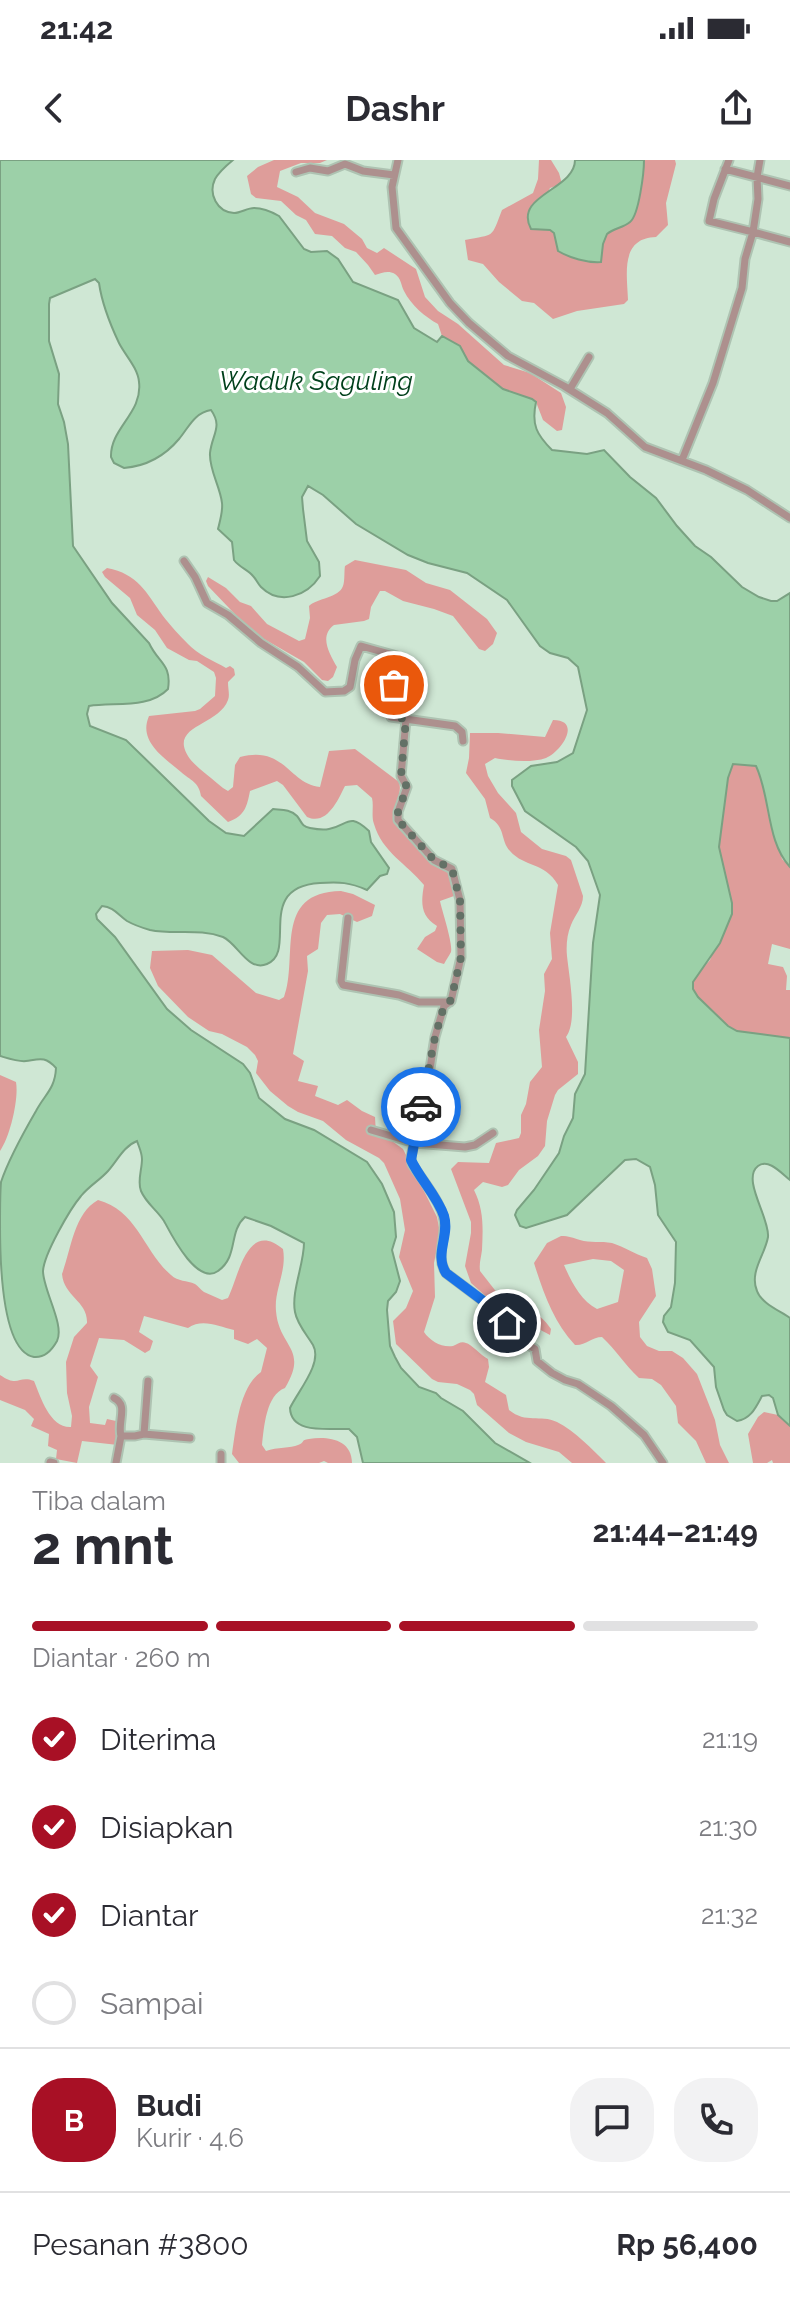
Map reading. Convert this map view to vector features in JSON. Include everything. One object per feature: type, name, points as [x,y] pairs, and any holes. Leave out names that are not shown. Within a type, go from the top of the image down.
[{"type":"street","points":[[398,160],[392,187],[396,228],[450,303],[469,323],[508,356],[570,389],[617,420],[645,447],[747,490],[790,518]]},
{"type":"street","points":[[729,160],[709,221],[790,242]]},
{"type":"street","points":[[682,460],[713,383],[742,288],[758,199],[760,160]]},
{"type":"street","points":[[296,172],[310,168],[328,171],[345,164],[363,171],[394,175]]},
{"type":"street","points":[[725,169],[790,186]]},
{"type":"street","points":[[570,389],[589,357]]},
{"type":"street","points":[[184,561],[207,603],[298,667],[325,692],[344,691],[350,687],[361,646],[397,656],[390,716],[455,726],[462,732],[463,741]]},
{"type":"street","points":[[406,719],[401,776],[407,787],[398,820],[434,860],[452,869],[460,900],[461,957],[451,1002],[444,1006],[435,1037],[411,1157],[412,1164],[443,1215],[441,1265],[446,1273],[517,1328],[520,1340],[535,1349],[537,1361],[561,1378],[578,1384],[630,1421],[663,1463]]},
{"type":"street","points":[[348,918],[343,985],[399,995],[419,1002],[451,1002]]},
{"type":"street","points":[[371,1130],[415,1143],[471,1147],[493,1133]]},
{"type":"street","points":[[144,1434],[148,1381]]},
{"type":"street","points":[[114,1398],[122,1404],[116,1463]]},
{"type":"street","points":[[121,1436],[144,1434],[190,1438]]},
{"type":"shaded area","points":[[274,160],[327,160],[301,163],[280,171],[277,187],[298,197],[315,213],[344,224],[362,239],[367,248],[377,253],[384,248],[416,269],[425,297],[438,311],[458,324],[504,365],[530,373],[561,393],[566,407],[562,430],[557,431],[543,420],[532,399],[503,389],[468,361],[460,346],[442,336],[438,324],[410,301],[395,274],[375,275],[356,252],[345,248],[332,236],[315,234],[306,220],[281,201],[256,198],[251,194],[247,176]]},
{"type":"shaded area","points":[[539,160],[551,160],[562,184],[550,188],[531,229],[555,233],[558,250],[601,262],[607,234],[628,224],[636,211],[644,160],[675,160],[666,203],[668,225],[656,237],[644,239],[631,251],[627,269],[628,300],[624,304],[577,311],[553,319],[534,303],[522,301],[483,264],[468,260],[465,240],[491,234],[502,210],[533,193],[538,179]]},
{"type":"shaded area","points":[[355,560],[406,570],[426,583],[450,590],[487,619],[497,633],[493,644],[485,651],[479,649],[453,616],[380,591],[371,607],[369,619],[334,625],[329,629],[327,645],[337,667],[333,677],[328,681],[322,680],[304,662],[252,632],[206,581],[208,577],[226,588],[240,602],[251,606],[267,624],[299,641],[305,639],[310,618],[309,606],[341,590],[345,566]]},
{"type":"shaded area","points":[[107,568],[134,579],[192,648],[226,668],[230,666],[234,669],[235,675],[228,682],[229,698],[223,709],[184,739],[184,748],[190,759],[223,788],[228,791],[233,787],[235,765],[240,757],[255,755],[277,760],[301,779],[320,787],[329,751],[355,749],[399,782],[395,820],[437,867],[448,869],[454,896],[440,901],[451,948],[444,964],[417,949],[437,926],[427,918],[423,908],[424,885],[383,842],[373,821],[372,798],[357,785],[345,786],[331,810],[314,819],[307,817],[277,781],[250,791],[244,810],[228,822],[201,796],[194,782],[154,748],[147,733],[149,716],[200,709],[215,696],[216,678],[214,672],[197,661],[167,648],[155,630],[137,615],[130,598],[105,577],[102,572]]},
{"type":"shaded area","points":[[553,720],[562,721],[568,730],[563,743],[546,758],[514,761],[495,758],[485,764],[498,793],[516,813],[521,832],[542,849],[571,860],[583,896],[570,929],[567,948],[572,1020],[566,1037],[578,1062],[578,1074],[555,1095],[547,1121],[545,1146],[538,1156],[519,1170],[508,1185],[502,1187],[483,1182],[474,1190],[482,1219],[480,1271],[505,1303],[525,1307],[540,1316],[551,1329],[550,1335],[533,1326],[516,1323],[471,1283],[465,1266],[471,1222],[451,1169],[458,1162],[489,1163],[496,1143],[519,1138],[521,1133],[521,1115],[530,1082],[542,1067],[539,1030],[545,991],[544,974],[552,959],[550,933],[558,885],[547,872],[510,851],[501,829],[490,818],[485,799],[466,773],[470,733],[545,737]]},
{"type":"shaded area","points":[[733,764],[756,766],[762,778],[782,859],[790,867],[790,949],[772,944],[768,964],[783,967],[787,976],[790,1038],[737,1031],[728,1026],[693,989],[696,976],[710,960],[732,903],[719,847],[728,779]]},
{"type":"shaded area","points":[[341,891],[375,905],[372,916],[357,922],[340,914],[327,915],[321,923],[318,949],[307,956],[308,971],[293,1054],[304,1061],[298,1081],[318,1086],[315,1096],[338,1105],[347,1100],[375,1117],[376,1134],[403,1149],[437,1217],[440,1233],[434,1263],[435,1297],[424,1332],[445,1346],[463,1342],[471,1346],[488,1359],[485,1382],[506,1395],[509,1410],[521,1417],[557,1422],[577,1435],[606,1463],[572,1463],[559,1452],[509,1433],[477,1405],[470,1390],[432,1379],[396,1344],[393,1321],[406,1308],[413,1291],[399,1257],[405,1230],[400,1199],[384,1163],[346,1140],[323,1121],[288,1106],[270,1091],[256,1073],[258,1061],[247,1047],[209,1031],[188,1017],[158,986],[150,968],[152,951],[188,950],[212,955],[256,993],[279,1000],[284,997],[288,981],[292,930],[297,915],[305,902],[319,894]]},
{"type":"shaded area","points":[[0,1075],[16,1082],[17,1089],[10,1127],[0,1151]]},
{"type":"shaded area","points":[[98,1200],[111,1205],[131,1222],[162,1266],[174,1277],[195,1284],[222,1300],[228,1298],[246,1254],[253,1246],[261,1241],[271,1242],[283,1249],[276,1311],[294,1364],[285,1388],[270,1404],[262,1445],[266,1451],[295,1446],[306,1439],[331,1439],[348,1449],[352,1463],[239,1463],[232,1454],[240,1409],[248,1388],[261,1372],[267,1348],[257,1339],[248,1344],[234,1339],[234,1330],[216,1325],[204,1323],[188,1328],[144,1316],[139,1332],[153,1341],[150,1350],[145,1353],[124,1340],[99,1338],[90,1366],[98,1377],[89,1407],[90,1423],[105,1425],[107,1419],[116,1421],[118,1445],[82,1441],[77,1463],[56,1459],[57,1450],[48,1446],[49,1434],[31,1426],[34,1419],[25,1410],[0,1400],[0,1375],[11,1381],[34,1381],[52,1417],[57,1423],[71,1427],[66,1362],[74,1337],[87,1323],[84,1309],[67,1288],[62,1274],[78,1223]]},
{"type":"shaded area","points":[[561,1236],[612,1243],[647,1258],[656,1296],[639,1322],[640,1337],[647,1346],[659,1351],[672,1351],[683,1358],[697,1374],[729,1463],[706,1463],[696,1441],[678,1423],[676,1406],[661,1385],[652,1379],[639,1378],[602,1337],[575,1345],[550,1307],[534,1263],[547,1243]],"holes":[[[593,1259],[611,1261],[624,1270],[618,1302],[597,1309],[581,1296],[564,1265]]]},
{"type":"shaded area","points":[[764,1412],[778,1415],[790,1426],[790,1463],[773,1463],[772,1460],[753,1463],[748,1434]]},
{"type":"water","name":"Waduk Saguling","points":[[0,160],[233,160],[213,185],[213,196],[219,206],[234,213],[257,208],[279,216],[304,249],[327,251],[338,259],[353,282],[398,300],[414,328],[437,342],[442,336],[460,346],[468,361],[503,389],[536,402],[536,429],[552,450],[587,454],[604,450],[656,498],[695,546],[742,587],[771,601],[790,593],[790,867],[777,845],[756,766],[733,764],[728,778],[719,847],[732,914],[720,943],[693,982],[693,989],[728,1026],[737,1031],[790,1038],[790,1180],[775,1168],[762,1164],[754,1172],[753,1180],[768,1237],[756,1270],[755,1284],[762,1299],[790,1318],[790,1426],[778,1415],[773,1398],[769,1395],[762,1396],[752,1412],[742,1420],[737,1421],[727,1415],[716,1387],[714,1367],[690,1340],[668,1332],[663,1322],[671,1307],[675,1283],[676,1242],[658,1215],[650,1167],[636,1159],[625,1160],[567,1215],[526,1228],[520,1226],[515,1215],[559,1153],[573,1118],[575,1094],[585,1074],[593,943],[600,895],[588,861],[576,847],[525,811],[512,786],[512,780],[531,766],[557,762],[573,753],[587,710],[578,667],[568,658],[550,653],[540,646],[507,600],[467,573],[408,555],[356,524],[308,486],[302,497],[307,541],[319,562],[320,576],[308,589],[293,596],[268,593],[234,560],[232,542],[218,529],[222,506],[210,459],[216,426],[211,410],[196,417],[173,445],[154,460],[124,468],[114,463],[112,447],[136,403],[139,382],[112,329],[99,283],[95,279],[50,298],[49,304],[49,341],[59,374],[58,404],[68,444],[73,546],[112,603],[149,643],[166,669],[169,681],[168,689],[151,700],[89,706],[90,726],[126,740],[209,821],[226,833],[244,836],[273,809],[291,812],[303,825],[312,828],[329,829],[349,821],[357,822],[369,831],[371,842],[389,868],[387,874],[380,876],[367,890],[344,883],[320,883],[300,887],[288,896],[282,907],[279,947],[275,957],[267,964],[254,964],[228,940],[214,934],[150,930],[102,906],[96,914],[97,919],[115,937],[167,1009],[191,1030],[243,1064],[250,1073],[259,1098],[285,1119],[314,1130],[367,1162],[382,1184],[394,1212],[396,1237],[392,1250],[400,1281],[388,1301],[387,1310],[390,1346],[395,1357],[419,1387],[436,1393],[463,1411],[495,1443],[530,1463],[363,1463],[357,1437],[349,1429],[312,1428],[297,1423],[290,1408],[315,1360],[313,1345],[298,1321],[294,1304],[304,1243],[245,1217],[224,1265],[210,1274],[202,1271],[186,1256],[141,1191],[142,1157],[137,1141],[124,1150],[108,1171],[81,1196],[64,1221],[44,1263],[46,1288],[58,1326],[57,1341],[45,1355],[34,1357],[23,1351],[14,1338],[8,1320],[2,1277],[1,1182],[22,1136],[52,1086],[56,1068],[42,1059],[20,1061],[0,1056]]},
{"type":"water","points":[[575,160],[644,160],[636,211],[627,224],[607,234],[601,262],[579,260],[558,251],[554,233],[531,229],[528,218],[530,208],[537,200],[566,179]]},
{"type":"way so far","points":[[394,685],[390,716],[406,719],[401,776],[407,787],[398,820],[434,860],[452,869],[460,900],[460,960],[451,1002],[444,1006],[435,1037],[421,1107]]},
{"type":"route","points":[[421,1107],[411,1160],[443,1215],[441,1265],[446,1273],[498,1312],[507,1323]]}]
